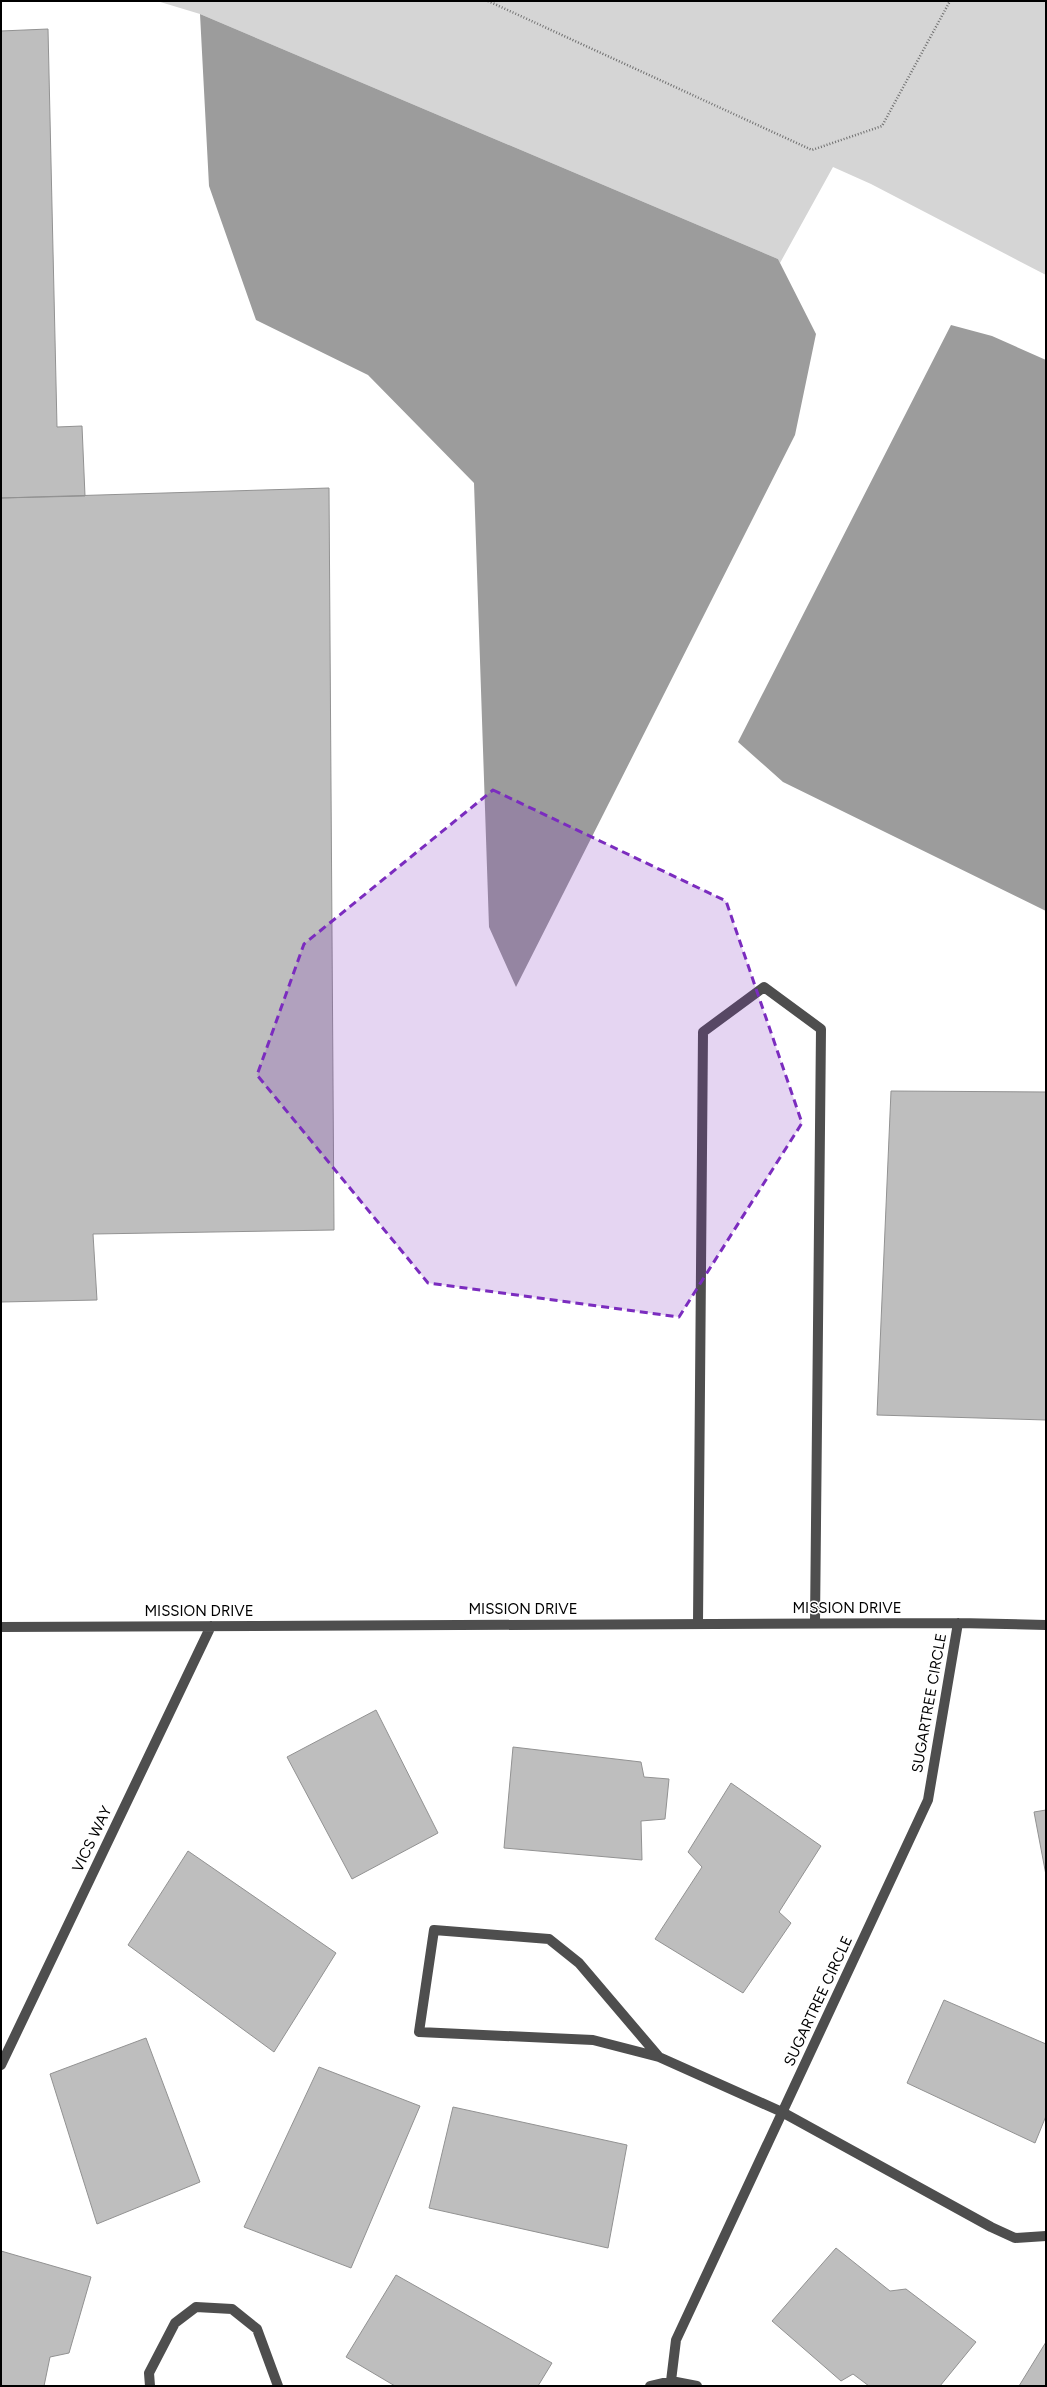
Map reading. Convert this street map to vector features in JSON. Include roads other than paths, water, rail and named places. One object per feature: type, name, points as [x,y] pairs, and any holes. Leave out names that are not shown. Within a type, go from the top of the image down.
[{"type":"street","points":[[698,1623],[703,1032],[764,987],[821,1029],[815,1623]]},
{"type":"street","name":"MISSION DRIVE","points":[[1,1627],[698,1623],[958,1623],[1046,1625]]},
{"type":"street","name":"SUGARTREE CIRCLE","points":[[671,2381],[676,2340],[928,1800],[958,1623]]},
{"type":"street","name":"VICS WAY","points":[[1,2065],[211,1626]]},
{"type":"street","points":[[659,2057],[579,1963],[549,1939],[434,1930],[419,2032],[593,2040],[659,2057],[782,2112],[991,2227],[1015,2238],[1046,2236]]},
{"type":"street","points":[[150,2386],[149,2373],[175,2323],[196,2307],[232,2309],[257,2329],[278,2386]]},
{"type":"street","points":[[650,2386],[671,2381],[697,2386]]}]
